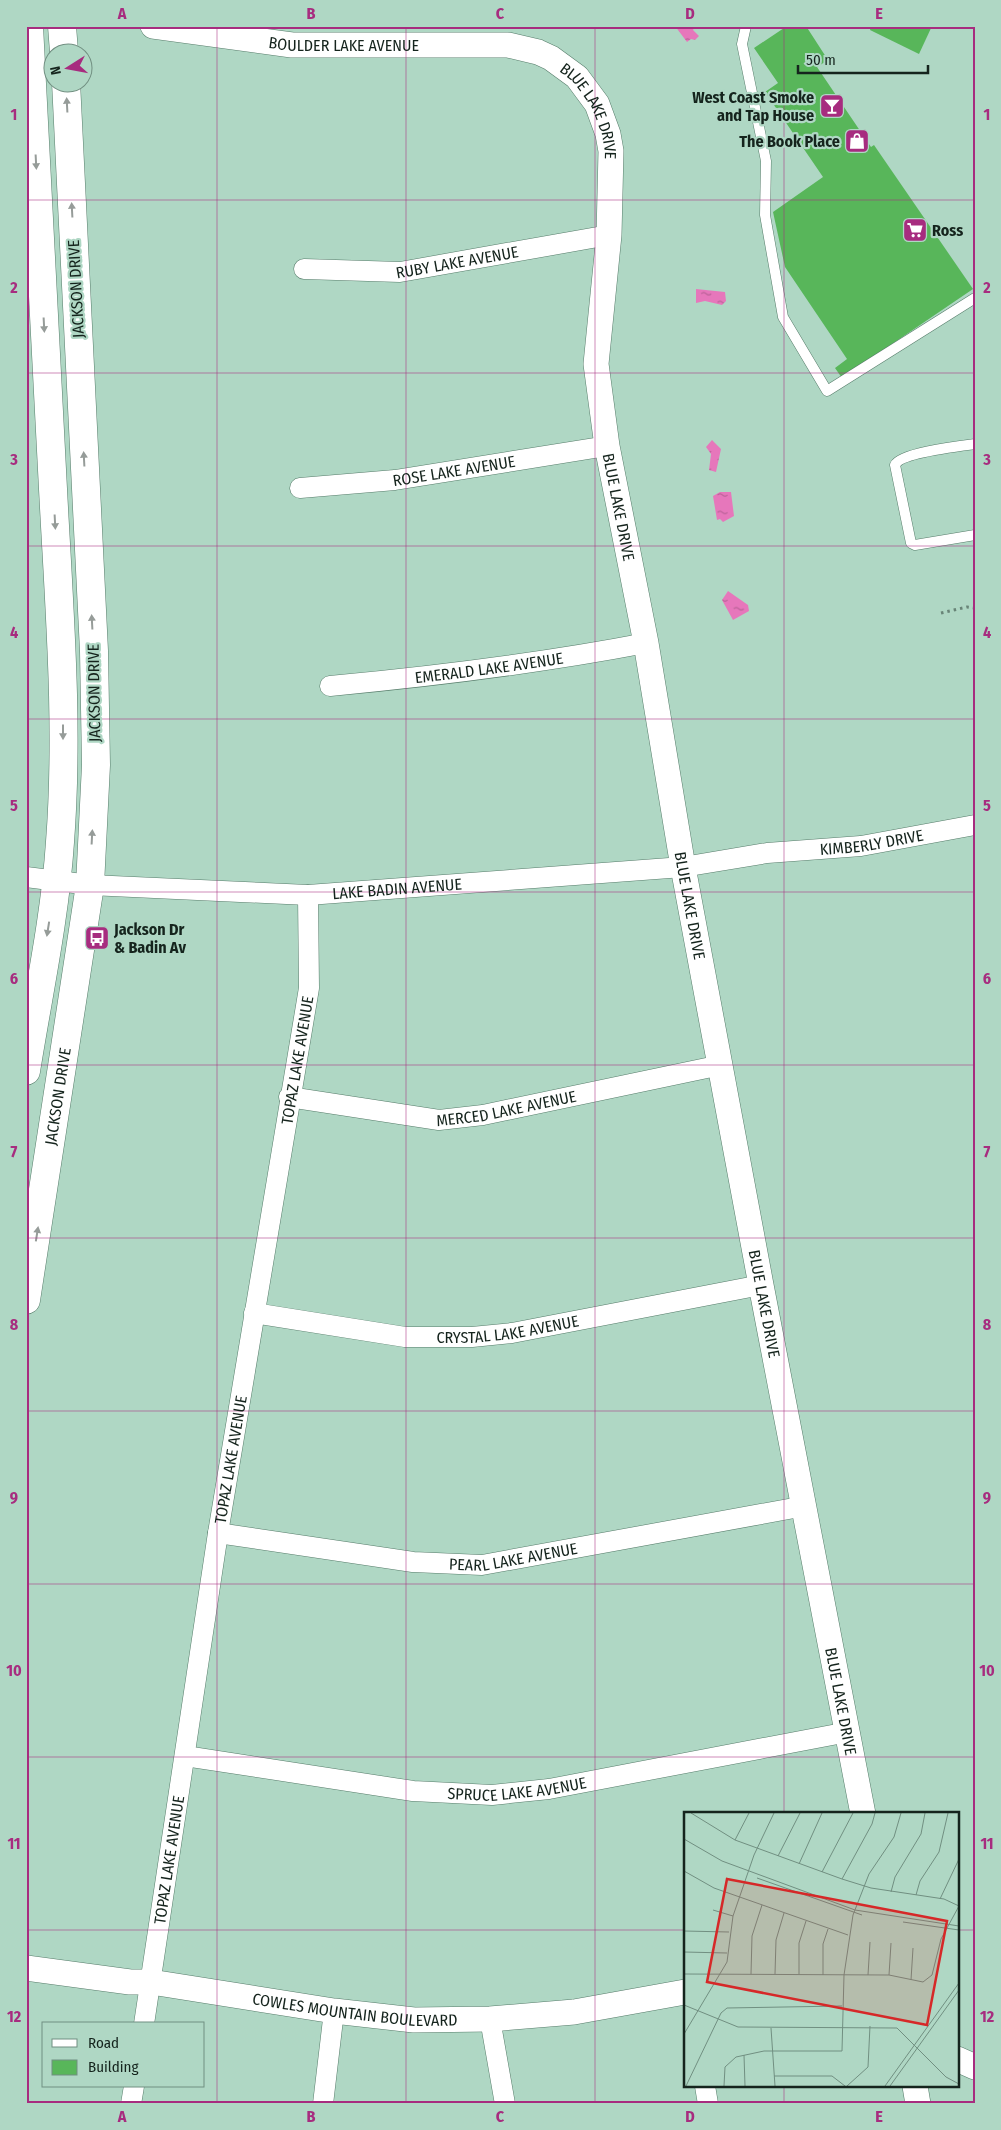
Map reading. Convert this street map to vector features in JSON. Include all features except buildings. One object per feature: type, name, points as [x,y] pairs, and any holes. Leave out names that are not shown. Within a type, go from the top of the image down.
[{"type":"main road","name":"JACKSON DRIVE","points":[[26,1071],[56,880],[64,763],[63,702],[28,26]]},
{"type":"main road","points":[[62,26],[63,42]]},
{"type":"main road","name":"JACKSON DRIVE","points":[[26,1300],[90,885],[96,765],[94,651],[66,92]]},
{"type":"street","name":"BOULDER LAKE AVENUE","points":[[152,26],[292,45],[508,45]]},
{"type":"street","name":"BLUE LAKE DRIVE","points":[[508,45],[538,52],[564,67],[588,90],[606,126],[611,151],[609,235],[596,364],[607,446],[646,643],[683,867],[761,1285],[863,1812]]},
{"type":"street","name":"RUBY LAKE AVENUE","points":[[304,269],[400,272],[609,235]]},
{"type":"street","name":"ROSE LAKE AVENUE","points":[[300,488],[395,480],[607,446]]},
{"type":"street","name":"EMERALD LAKE AVENUE","points":[[330,686],[422,677],[572,658],[646,643]]},
{"type":"street","name":"KIMBERLY DRIVE","points":[[767,852],[862,846],[974,828]]},
{"type":"street","name":"LAKE BADIN AVENUE","points":[[26,877],[90,885],[308,895],[683,867],[767,852]]},
{"type":"street","name":"TOPAZ LAKE AVENUE","points":[[144,2022],[218,1533],[308,988],[308,895]]},
{"type":"street","name":"MERCED LAKE AVENUE","points":[[289,1097],[439,1120],[483,1115],[720,1065]]},
{"type":"street","name":"CRYSTAL LAKE AVENUE","points":[[254,1313],[405,1337],[472,1337],[512,1334],[761,1285]]},
{"type":"street","name":"PEARL LAKE AVENUE","points":[[218,1533],[414,1562],[482,1566],[805,1506]]},
{"type":"street","name":"SPRUCE LAKE AVENUE","points":[[185,1756],[413,1791],[492,1795],[549,1789],[848,1732]]},
{"type":"street","name":"COWLES MOUNTAIN BOULEVARD","points":[[26,1968],[130,1982],[151,1982],[334,2011],[414,2020],[490,2019],[574,2012],[684,1992]]},
{"type":"street","points":[[323,2104],[334,2011]]},
{"type":"street","points":[[490,2019],[505,2104]]},
{"type":"street","points":[[958,2059],[975,2067]]},
{"type":"street","points":[[131,2104],[134,2088]]},
{"type":"street","points":[[705,2088],[708,2104]]},
{"type":"street","points":[[915,2088],[918,2104]]},
{"type":"lane","points":[[746,26],[742,44],[766,161],[765,215],[783,317],[827,391],[975,298]]},
{"type":"lane","points":[[975,444],[924,452],[899,460],[895,466],[911,543],[915,546],[975,535]]},
{"type":"path","points":[[941,613],[975,608]]},
{"type":"water","points":[[675,26],[695,26],[693,30],[699,36],[695,40],[691,39],[687,42]]},
{"type":"water","points":[[696,289],[725,292],[726,301],[722,305],[705,301],[696,303]]},
{"type":"water","points":[[712,440],[721,449],[716,472],[709,470],[711,454],[706,447]]},
{"type":"water","points":[[720,492],[731,492],[734,516],[723,522],[720,519],[717,520],[713,496]]},
{"type":"water","points":[[728,591],[748,605],[749,611],[733,620],[722,600]]},
{"type":"place","name":"West Coast Smoke and Tap House","points":[[832,106]]},
{"type":"place","name":"The Book Place","points":[[857,141]]},
{"type":"place","name":"Ross","points":[[915,230]]},
{"type":"place","name":"Jackson Dr & Badin Av","points":[[97,938]]}]
